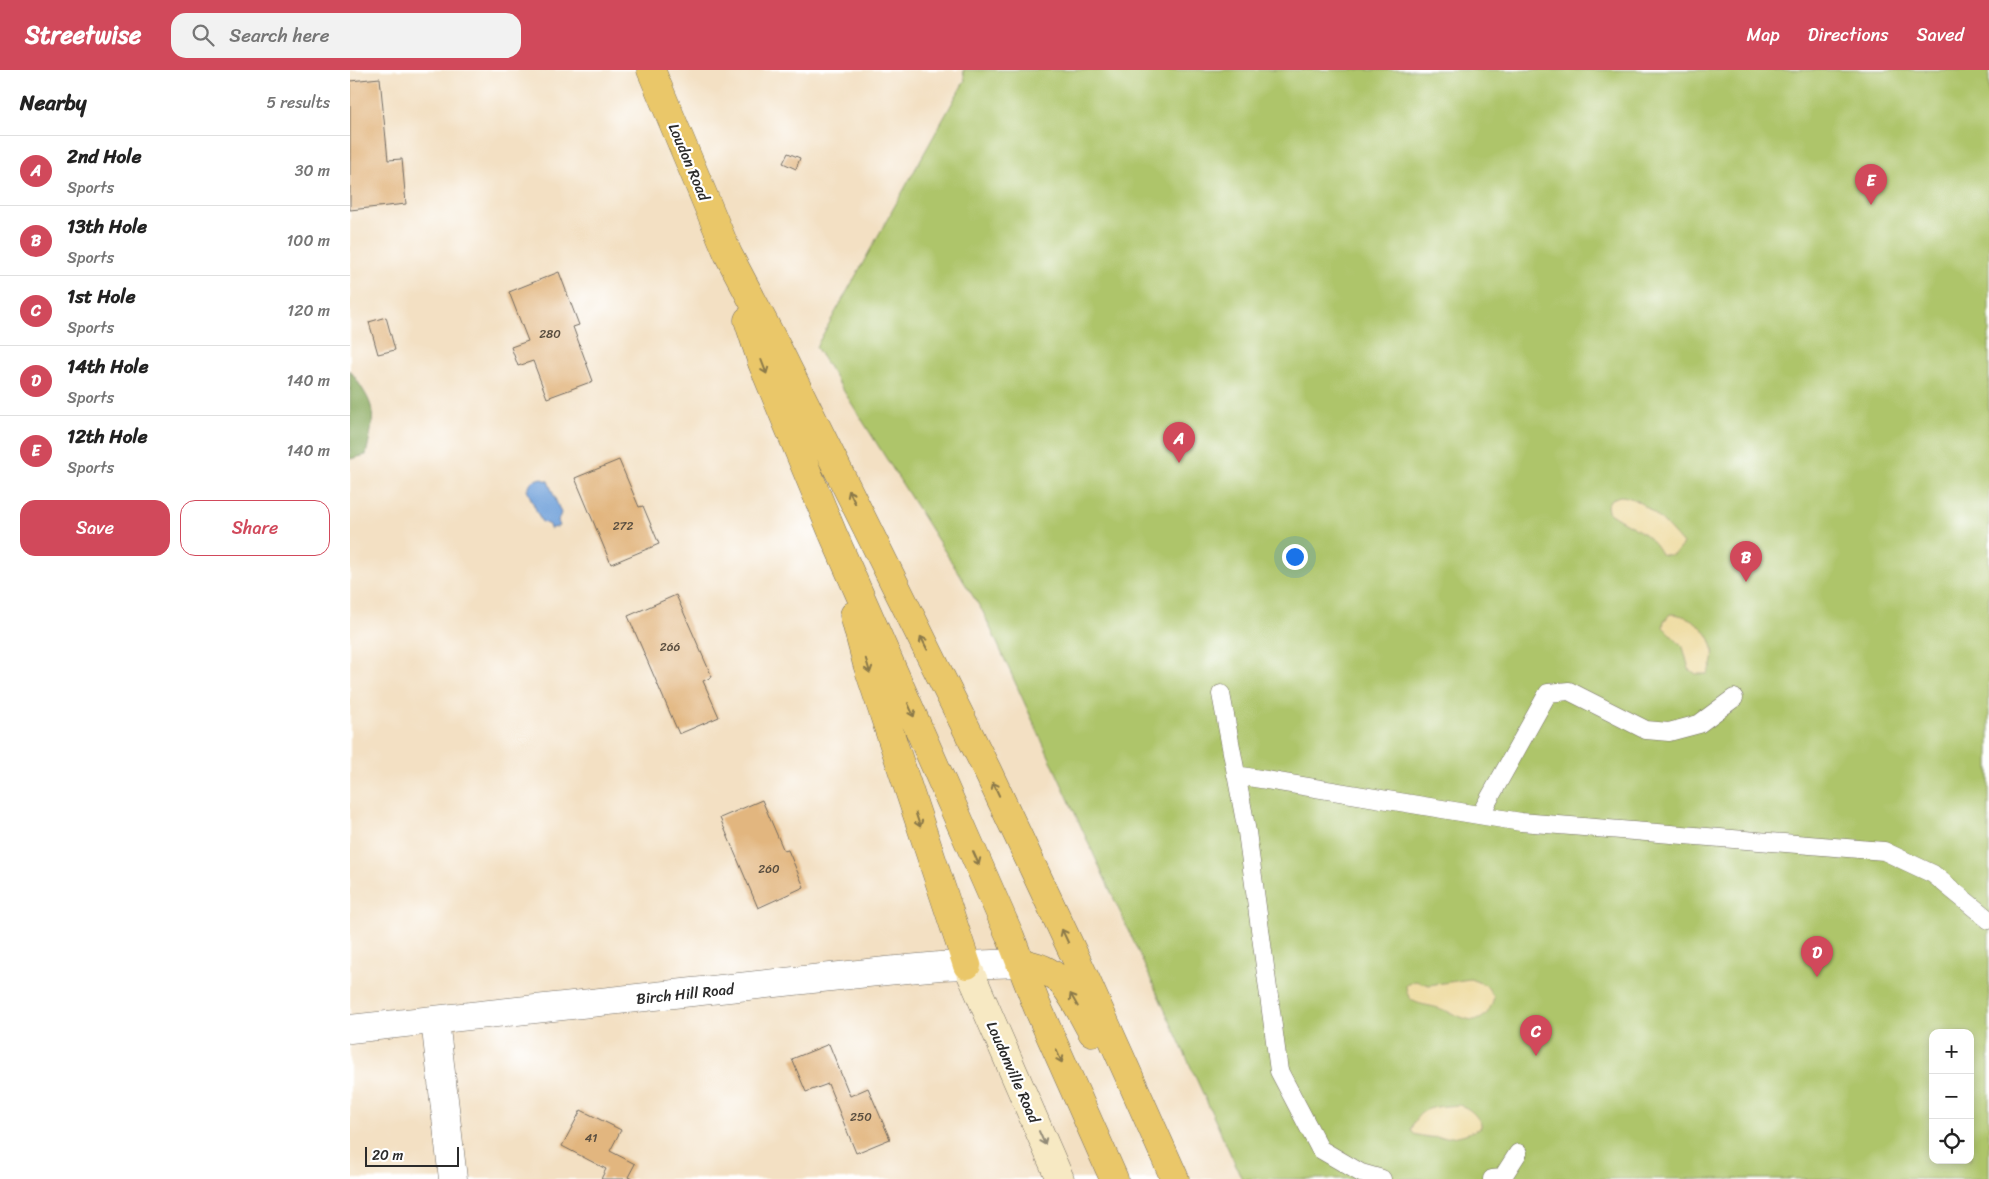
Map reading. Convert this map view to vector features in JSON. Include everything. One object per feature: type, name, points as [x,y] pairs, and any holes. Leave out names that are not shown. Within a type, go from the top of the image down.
[{"type":"main road","name":"Loudon Road","points":[[651,70],[728,254]]},
{"type":"main road","points":[[728,254],[762,363],[833,534],[1114,1179]]},
{"type":"main road","points":[[728,254],[785,364],[987,770],[1086,980],[1175,1179]]},
{"type":"main road","points":[[833,534],[867,664],[967,965]]},
{"type":"main road","points":[[1020,963],[1046,968],[1065,984],[1175,1179]]},
{"type":"main road","name":"Loudonville Road","points":[[967,965],[1060,1179]]},
{"type":"street","name":"Birch Hill Road","points":[[350,1028],[886,971],[1020,963]]},
{"type":"street","points":[[435,1020],[453,1179]]},
{"type":"lane","points":[[1480,815],[1548,693],[1569,691],[1646,730],[1669,732],[1699,724],[1734,698]]},
{"type":"lane","points":[[1222,694],[1247,832],[1279,1071],[1320,1148],[1361,1173],[1382,1179]]},
{"type":"lane","points":[[1236,775],[1520,822],[1884,851],[1933,874],[1989,920]]},
{"type":"lane","points":[[1492,1179],[1502,1178],[1518,1153]]},
{"type":"green space","points":[[963,70],[1989,70],[1989,1179],[1242,1179],[983,612],[816,347],[965,80]]},
{"type":"green space","points":[[350,370],[370,402],[372,428],[366,455],[350,459]]},
{"type":"sand","points":[[1620,496],[1637,501],[1654,514],[1683,544],[1678,550],[1671,555],[1661,554],[1644,534],[1608,512],[1607,505],[1611,499]]},
{"type":"sand","points":[[1670,614],[1692,620],[1707,635],[1712,644],[1714,654],[1707,674],[1696,674],[1689,669],[1683,647],[1663,627],[1664,621]]},
{"type":"sand","points":[[1470,979],[1486,985],[1494,997],[1485,1016],[1479,1019],[1472,1020],[1418,1003],[1409,997],[1407,992],[1406,985],[1415,981],[1429,985]]},
{"type":"sand","points":[[1459,1105],[1474,1114],[1481,1123],[1481,1127],[1465,1134],[1439,1138],[1414,1134],[1411,1130],[1418,1116],[1423,1112],[1436,1107]]},
{"type":"water","points":[[540,478],[548,481],[561,513],[558,521],[560,526],[550,529],[549,525],[541,521],[527,490],[531,482]]},
{"type":"building","points":[[380,78],[388,160],[402,159],[406,204],[350,210],[350,81]]},
{"type":"building","points":[[788,153],[800,158],[796,169],[783,163]]},
{"type":"building","points":[[559,272],[579,325],[573,327],[593,381],[547,398],[533,361],[518,366],[511,347],[528,341],[509,292]]},
{"type":"building","points":[[386,317],[395,350],[378,354],[369,322]]},
{"type":"building","points":[[619,460],[639,507],[643,506],[659,544],[611,564],[575,478]]},
{"type":"building","points":[[676,595],[712,677],[703,681],[719,717],[679,734],[628,616]]},
{"type":"building","points":[[762,800],[784,851],[788,850],[804,887],[758,908],[720,818]]},
{"type":"building","points":[[829,1044],[850,1096],[868,1088],[890,1139],[856,1153],[828,1084],[806,1092],[792,1059]]},
{"type":"building","points":[[581,1110],[621,1130],[610,1151],[635,1164],[628,1177],[632,1179],[601,1179],[606,1169],[562,1146]]},
{"type":"place","name":"12th Hole","points":[[1871,205]]},
{"type":"place","name":"2nd Hole","points":[[1179,463]]},
{"type":"place","name":"13th Hole","points":[[1746,582]]},
{"type":"place","name":"14th Hole","points":[[1817,977]]},
{"type":"place","name":"1st Hole","points":[[1536,1056]]}]
